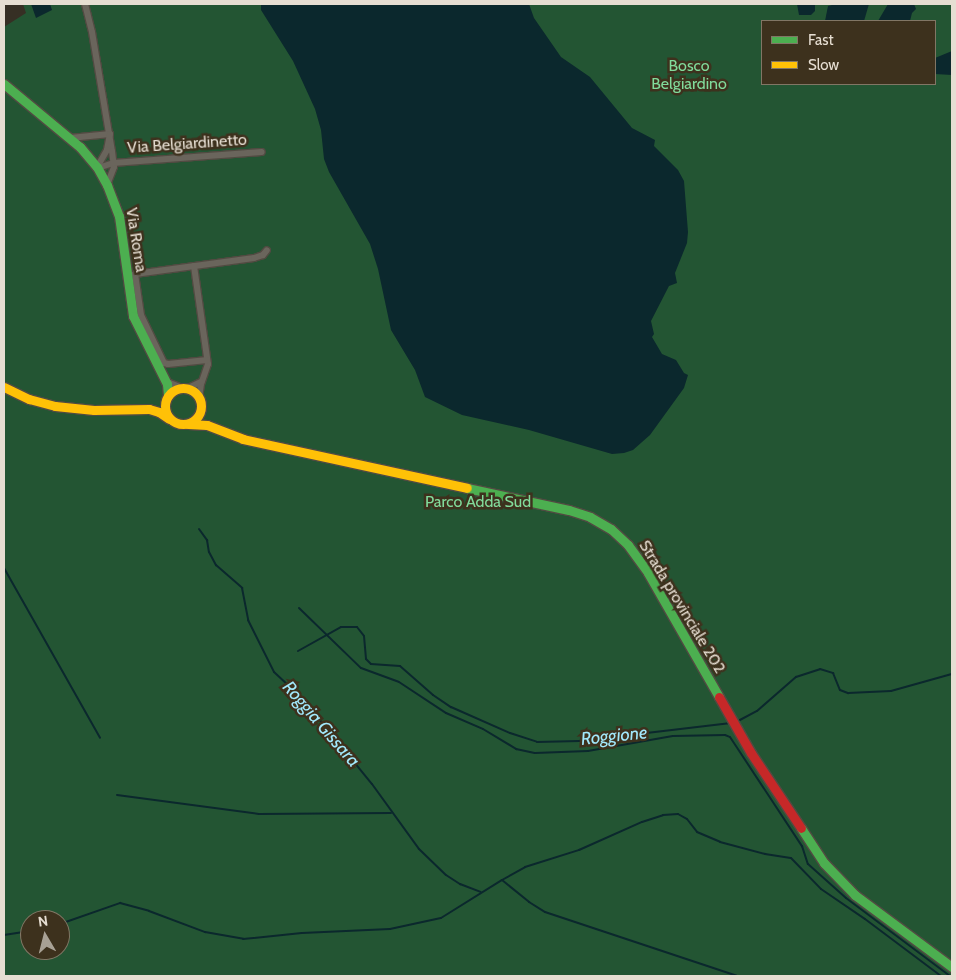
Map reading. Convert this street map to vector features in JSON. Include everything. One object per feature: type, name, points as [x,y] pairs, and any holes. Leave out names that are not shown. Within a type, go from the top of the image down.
[{"type":"street","points":[[85,4],[92,32],[110,134],[113,163],[107,185]]},
{"type":"street","name":"Via Roma","points":[[4,84],[70,138],[91,159],[99,163],[119,216],[133,316],[169,390],[168,397]]},
{"type":"street","points":[[70,138],[110,134]]},
{"type":"street","points":[[99,163],[107,150],[110,134]]},
{"type":"street","name":"Via Belgiardinetto","points":[[99,163],[107,167],[113,163],[262,152]]},
{"type":"street","points":[[208,360],[166,364],[144,324],[138,301],[135,274],[254,258],[263,255],[267,250]]},
{"type":"street","points":[[194,266],[208,360],[208,370],[202,381],[199,398],[204,418],[215,428]]},
{"type":"street","points":[[164,380],[174,386],[184,388],[199,398]]},
{"type":"street","points":[[184,388],[202,381]]},
{"type":"street","name":"Strada provinciale 202","points":[[4,387],[29,399],[66,408],[136,408],[156,410],[178,424],[215,428],[243,439],[569,510],[600,522],[621,537],[648,573],[751,753],[836,877],[855,894],[951,966]]},
{"type":"street","name":"Strada provinciale 202","points":[[136,408],[157,405],[184,388]]},
{"type":"street","points":[[168,397],[165,407],[170,419]]},
{"type":"street","points":[[188,424],[197,418],[201,408]]},
{"type":"green space","name":"Parco Adda Sud","points":[[23,4],[952,4],[952,976],[4,976],[4,27],[26,13]]},
{"type":"water","points":[[31,4],[50,4],[52,10],[36,18]]},
{"type":"water","points":[[261,4],[529,4],[534,18],[561,57],[590,77],[632,128],[655,140],[654,146],[678,170],[684,181],[688,232],[687,243],[675,273],[677,283],[669,286],[651,321],[654,334],[652,337],[662,354],[676,360],[684,373],[688,375],[684,388],[650,435],[633,450],[612,454],[529,430],[462,415],[425,397],[415,370],[391,330],[378,269],[370,244],[329,172],[324,159],[321,130],[315,109],[293,61],[261,10]]},
{"type":"water","points":[[797,4],[815,4],[815,11],[811,15],[799,15]]},
{"type":"water","points":[[836,4],[869,4],[864,20],[825,20],[828,6]]},
{"type":"water","points":[[888,4],[914,4],[916,9],[912,13],[910,20],[879,20]]},
{"type":"water","points":[[952,51],[952,75],[936,74],[936,58]]},
{"type":"waterway","name":"Roggia Gissara","points":[[199,529],[207,540],[209,552],[216,565],[242,588],[248,620],[274,672],[301,697],[372,784],[419,849],[446,875],[460,884],[481,892]]},
{"type":"waterway","points":[[4,568],[100,738]]},
{"type":"waterway","points":[[299,608],[361,668],[399,682],[446,713],[483,729],[516,749],[535,753],[588,751],[673,736],[725,735],[730,737],[802,846],[808,864],[846,898],[950,976]]},
{"type":"waterway","name":"Roggione","points":[[298,651],[341,627],[357,627],[364,636],[366,659],[371,664],[400,666],[433,695],[451,707],[510,733],[537,742],[579,741],[731,723]]},
{"type":"waterway","name":"Roggione","points":[[738,721],[757,711],[796,677],[820,669],[833,673],[840,690],[848,693],[891,691],[952,674]]},
{"type":"waterway","points":[[117,795],[259,814],[391,813]]},
{"type":"waterway","points":[[502,880],[525,867],[579,850],[642,822],[663,815],[678,814],[687,819],[697,832],[720,842],[765,854],[791,858],[821,889],[865,919],[941,976]]},
{"type":"waterway","points":[[70,920],[120,903],[149,911],[205,932],[243,939],[302,933],[390,929],[441,918],[502,880],[529,902],[545,912],[737,976]]},
{"type":"waterway","points":[[4,935],[20,933]]},
{"type":"traffic: fast","points":[[4,84],[80,147],[97,167],[107,185],[119,216],[133,316],[167,384],[168,396]]},
{"type":"traffic: fast","points":[[467,488],[569,510],[590,517],[611,529],[628,545],[648,573],[719,697]]},
{"type":"traffic: fast","points":[[801,828],[824,863],[855,895],[952,967]]},
{"type":"traffic: slow","points":[[4,387],[29,399],[55,406],[94,410],[149,409],[159,412],[169,419]]},
{"type":"traffic: slow","points":[[183,388],[190,389],[196,393],[200,399],[201,406],[200,413],[196,419],[190,423],[183,424],[176,423],[170,419],[166,413],[165,406],[166,399],[170,393],[176,389],[183,388]]},
{"type":"traffic: slow","points":[[188,424],[207,425],[243,439],[467,488]]},
{"type":"traffic: jam","points":[[719,697],[751,753],[801,828]]},
{"type":"park label","name":"Bosco Belgiardino","points":[[689,75]]}]
